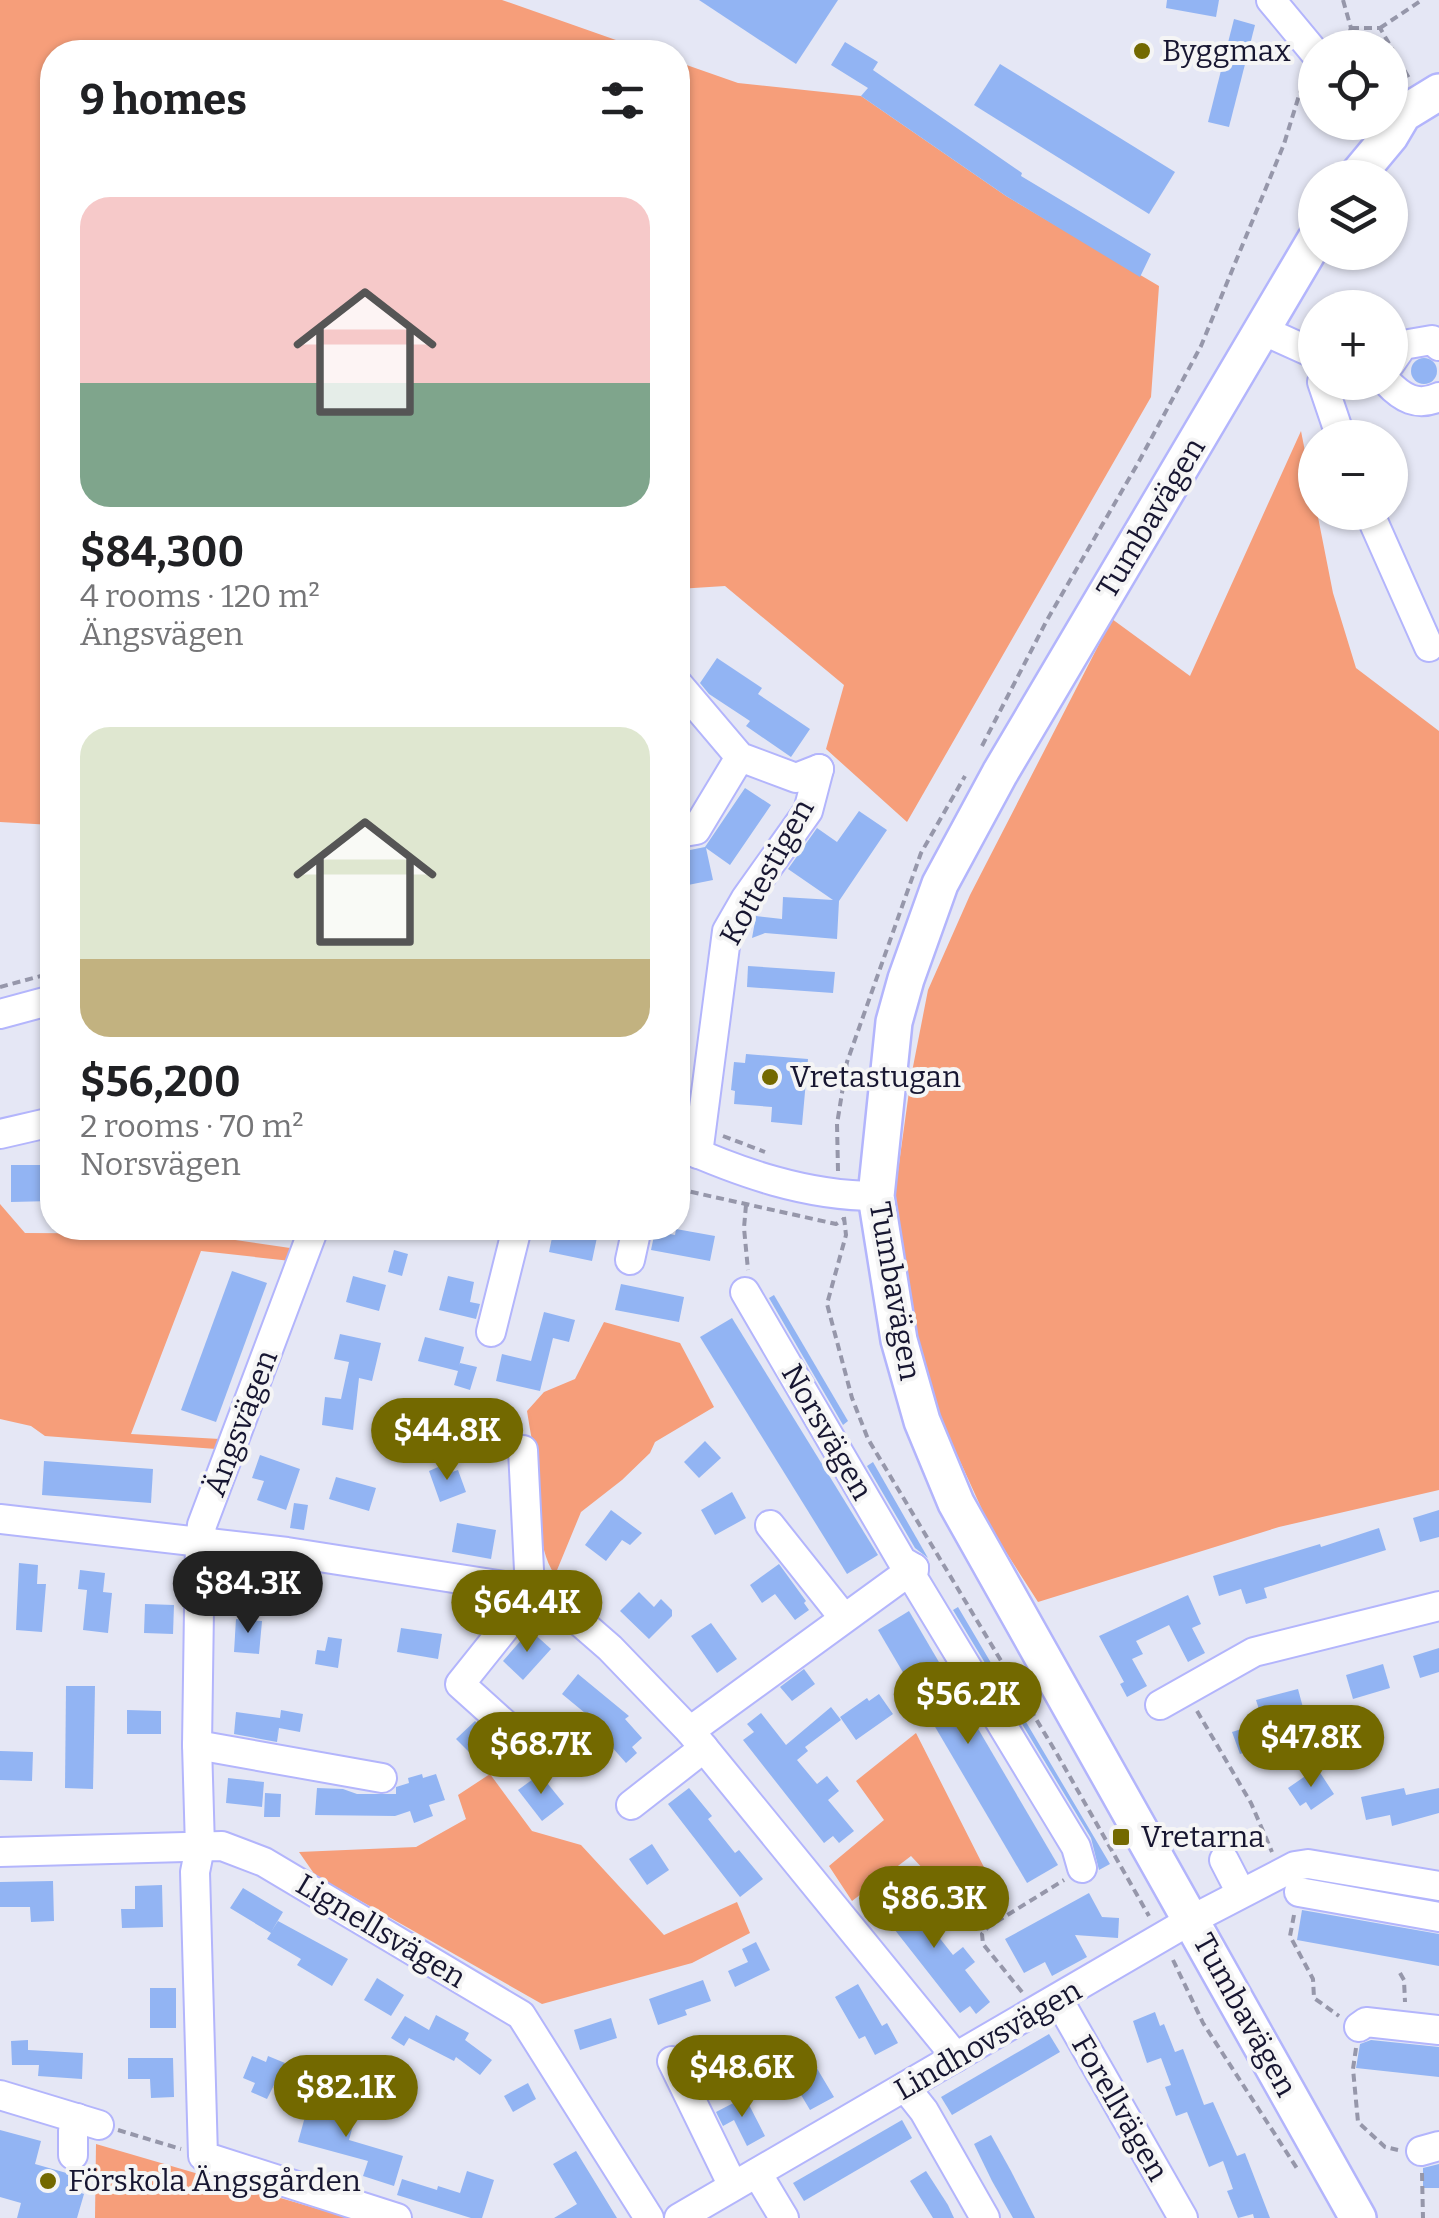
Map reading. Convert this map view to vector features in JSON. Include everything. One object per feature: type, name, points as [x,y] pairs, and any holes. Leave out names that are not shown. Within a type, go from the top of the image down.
[{"type":"main road","points":[[1408,109],[1428,92]]},
{"type":"main road","points":[[1408,131],[1418,131],[1439,120]]},
{"type":"main road","name":"Tumbavägen","points":[[1298,269],[1000,773],[940,884],[894,1022],[860,1204],[922,1420],[956,1502],[1177,1929],[1358,2218]]},
{"type":"street","points":[[1271,0],[1298,33]]},
{"type":"street","points":[[1262,330],[1298,349]]},
{"type":"street","points":[[1408,343],[1432,340],[1439,346]]},
{"type":"street","points":[[1408,399],[1428,402],[1439,397]]},
{"type":"street","points":[[1376,530],[1429,647]]},
{"type":"street","points":[[690,698],[740,757],[696,830],[690,831]]},
{"type":"street","name":"Kottestigen","points":[[693,1142],[726,931],[808,811],[819,769],[796,778],[740,757]]},
{"type":"street","points":[[0,1014],[40,1003]]},
{"type":"street","points":[[0,1134],[40,1125]]},
{"type":"street","points":[[693,1142],[804,1190],[842,1196],[860,1204]]},
{"type":"street","name":"Ängsvägen","points":[[203,2156],[195,1872],[200,1847],[197,1745],[200,1542],[202,1525],[309,1240]]},
{"type":"street","points":[[490,1332],[514,1240]]},
{"type":"street","points":[[630,1260],[634,1240]]},
{"type":"street","name":"Norsvägen","points":[[745,1292],[902,1561],[914,1568],[912,1578],[1076,1847],[1082,1868]]},
{"type":"street","points":[[520,1738],[460,1684],[520,1609],[530,1590],[523,1450]]},
{"type":"street","points":[[0,1518],[200,1542],[530,1590],[556,1601],[634,1670],[697,1739],[956,2058]]},
{"type":"street","points":[[770,1526],[844,1618]]},
{"type":"street","points":[[631,1805],[697,1739],[844,1618],[914,1568]]},
{"type":"street","points":[[1160,1705],[1254,1652],[1439,1606]]},
{"type":"street","points":[[197,1745],[382,1778]]},
{"type":"street","name":"Lignellsvägen","points":[[0,1852],[200,1847],[234,1849],[264,1862],[521,2015],[649,2218]]},
{"type":"street","points":[[1224,1860],[1241,1894]]},
{"type":"street","name":"Lindhovsvägen","points":[[679,2218],[1177,1929],[1295,1866],[1308,1864],[1439,1886]]},
{"type":"street","points":[[1299,1892],[1439,1916]]},
{"type":"street","name":"Forellvägen","points":[[1048,2005],[1183,2218]]},
{"type":"street","points":[[1359,2027],[1366,2022],[1439,2030]]},
{"type":"street","points":[[672,2060],[745,2180],[784,2218]]},
{"type":"street","points":[[905,2087],[924,2111],[985,2218]]},
{"type":"street","points":[[0,2096],[88,2121]]},
{"type":"street","points":[[74,2156],[73,2131],[88,2121]]},
{"type":"street","points":[[203,2156],[397,2218]]},
{"type":"path","points":[[1343,0],[1352,28],[1380,28],[1422,0]]},
{"type":"path","points":[[1380,28],[1428,92]]},
{"type":"path","points":[[982,748],[1047,620],[1138,465],[1201,346],[1284,144],[1298,99]]},
{"type":"path","points":[[838,1174],[837,1124],[846,1062],[921,854],[972,764]]},
{"type":"path","points":[[0,987],[40,977]]},
{"type":"path","points":[[693,1142],[770,1154]]},
{"type":"path","points":[[690,1192],[836,1224],[860,1204]]},
{"type":"path","points":[[745,1292],[749,1276],[746,1205]]},
{"type":"path","points":[[844,1220],[846,1235],[828,1304],[852,1398],[868,1439],[1056,1754],[1177,1929],[1203,2024],[1302,2177]]},
{"type":"path","points":[[1185,1690],[1250,1803],[1273,1854]]},
{"type":"path","points":[[1048,2005],[983,1944],[982,1934],[1082,1868]]},
{"type":"path","points":[[1400,1972],[1404,1980],[1406,2026]]},
{"type":"path","points":[[88,2121],[203,2156]]},
{"type":"shaded area","points":[[0,0],[502,0],[616,40],[40,40],[40,824],[0,822]]},
{"type":"shaded area","points":[[690,66],[738,83],[861,96],[1006,196],[1159,286],[1151,397],[907,822],[826,749],[844,685],[725,586],[690,588]]},
{"type":"shaded area","points":[[1298,438],[1298,530],[1321,530],[1333,593],[1356,668],[1439,731],[1439,1490],[1279,1527],[1038,1602],[990,1527],[944,1426],[915,1334],[895,1193],[911,1077],[928,990],[970,895],[1112,619],[1190,676]]},
{"type":"shaded area","points":[[0,1204],[25,1233],[40,1233],[40,1240],[235,1240],[297,1249],[291,1261],[201,1251],[131,1434],[220,1439],[216,1449],[45,1436],[31,1426],[0,1419]]},
{"type":"shaded area","points":[[604,1322],[680,1343],[714,1407],[655,1442],[650,1453],[622,1480],[581,1512],[555,1575],[544,1552],[527,1411],[544,1392],[575,1379]]},
{"type":"shaded area","points":[[916,1733],[995,1889],[971,1920],[911,1856],[852,1901],[829,1866],[884,1820],[856,1781]]},
{"type":"shaded area","points":[[490,1774],[532,1831],[581,1845],[664,1935],[737,1902],[750,1933],[692,1963],[542,2004],[315,1875],[299,1852],[416,1847],[466,1819],[458,1795]]},
{"type":"shaded area","points":[[96,2144],[349,2218],[95,2218]]},
{"type":"building","points":[[699,0],[838,0],[796,64]]},
{"type":"building","points":[[1167,0],[1219,0],[1216,17],[1166,8]]},
{"type":"building","points":[[1234,19],[1255,25],[1229,127],[1208,122]]},
{"type":"building","points":[[845,42],[878,62],[873,70],[1022,173],[1021,176],[1151,254],[1140,277],[1006,196],[861,96],[868,88],[831,65]]},
{"type":"building","points":[[1000,64],[1175,172],[1149,214],[974,105]]},
{"type":"building","points":[[1424,358],[1433,362],[1437,371],[1433,380],[1424,384],[1415,380],[1411,371],[1415,362]]},
{"type":"building","points":[[717,658],[762,688],[758,694],[810,729],[791,757],[746,726],[750,721],[709,694],[700,683]]},
{"type":"building","points":[[745,788],[771,805],[730,865],[706,848],[713,880],[690,885],[690,850],[705,847]]},
{"type":"building","points":[[859,811],[887,830],[839,901],[837,939],[765,933],[752,938],[756,916],[782,919],[783,897],[833,900],[788,869],[817,828],[837,842]]},
{"type":"building","points":[[748,966],[835,972],[833,993],[747,987]]},
{"type":"building","name":"Vretastugan","points":[[746,1054],[808,1059],[802,1125],[771,1122],[772,1107],[734,1104],[734,1062],[745,1063]]},
{"type":"building","points":[[11,1165],[40,1165],[40,1201],[11,1202]]},
{"type":"building","points":[[690,1232],[715,1236],[710,1261],[651,1250],[653,1240],[690,1240]]},
{"type":"building","points":[[552,1240],[596,1240],[592,1261],[549,1252]]},
{"type":"building","points":[[394,1250],[408,1254],[402,1276],[388,1272]]},
{"type":"building","points":[[232,1271],[267,1283],[216,1422],[181,1410]]},
{"type":"building","points":[[353,1276],[386,1285],[379,1311],[346,1302]]},
{"type":"building","points":[[448,1276],[474,1282],[470,1302],[480,1304],[476,1319],[439,1310]]},
{"type":"building","points":[[621,1284],[684,1297],[679,1322],[615,1310]]},
{"type":"building","points":[[774,1295],[848,1421],[843,1425],[769,1298]]},
{"type":"building","points":[[544,1312],[575,1320],[569,1342],[553,1338],[540,1391],[496,1381],[502,1354],[531,1361]]},
{"type":"building","points":[[732,1318],[878,1555],[847,1574],[700,1337]]},
{"type":"building","points":[[340,1334],[381,1343],[372,1381],[359,1378],[353,1430],[322,1425],[325,1397],[341,1399],[349,1362],[334,1359]]},
{"type":"building","points":[[425,1337],[464,1347],[459,1366],[460,1363],[477,1367],[470,1390],[454,1385],[458,1371],[418,1361]]},
{"type":"building","points":[[476,1413],[509,1414],[506,1448],[475,1447]]},
{"type":"building","points":[[705,1441],[721,1458],[699,1478],[684,1462]]},
{"type":"building","points":[[260,1455],[300,1469],[286,1510],[257,1500],[264,1481],[252,1478]]},
{"type":"building","points":[[44,1461],[153,1469],[151,1503],[42,1495]]},
{"type":"building","points":[[873,1462],[928,1558],[915,1548],[867,1466]]},
{"type":"building","points":[[445,1464],[449,1473],[458,1470],[466,1492],[440,1502],[429,1471]]},
{"type":"building","points":[[336,1477],[376,1488],[369,1511],[329,1499]]},
{"type":"building","points":[[732,1492],[746,1518],[715,1535],[701,1510]]},
{"type":"building","points":[[294,1503],[308,1505],[304,1530],[290,1528]]},
{"type":"building","points":[[611,1510],[642,1533],[630,1545],[622,1540],[606,1561],[585,1545]]},
{"type":"building","points":[[1439,1510],[1439,1537],[1420,1542],[1413,1518]]},
{"type":"building","points":[[457,1523],[496,1530],[491,1559],[452,1552]]},
{"type":"building","points":[[1379,1528],[1386,1550],[1264,1588],[1267,1598],[1246,1604],[1241,1589],[1219,1596],[1213,1576]]},
{"type":"building","points":[[19,1563],[38,1565],[37,1584],[46,1584],[42,1632],[16,1630]]},
{"type":"building","points":[[779,1564],[809,1610],[795,1620],[775,1594],[762,1603],[750,1585]]},
{"type":"building","points":[[80,1570],[105,1573],[103,1592],[112,1593],[108,1633],[83,1630],[87,1590],[78,1589]]},
{"type":"building","points":[[639,1592],[654,1607],[661,1599],[672,1610],[672,1616],[649,1639],[620,1611]]},
{"type":"building","points":[[1188,1595],[1201,1624],[1192,1628],[1205,1653],[1188,1662],[1169,1625],[1136,1641],[1143,1654],[1132,1659],[1147,1686],[1127,1697],[1120,1684],[1124,1682],[1099,1636]]},
{"type":"building","points":[[145,1604],[174,1605],[173,1634],[144,1633]]},
{"type":"building","points":[[958,1607],[1110,1864],[1099,1870],[1091,1838],[953,1610]]},
{"type":"building","points":[[909,1611],[1058,1865],[1027,1883],[878,1630]]},
{"type":"building","points":[[236,1619],[262,1621],[259,1654],[234,1652]]},
{"type":"building","points":[[711,1623],[737,1659],[717,1673],[691,1636]]},
{"type":"building","points":[[401,1628],[442,1634],[438,1659],[397,1652]]},
{"type":"building","points":[[530,1630],[551,1649],[523,1680],[503,1661]]},
{"type":"building","points":[[328,1637],[342,1639],[338,1668],[315,1664],[317,1650],[325,1651]]},
{"type":"building","points":[[1439,1648],[1439,1672],[1420,1678],[1413,1656]]},
{"type":"building","points":[[1383,1664],[1390,1688],[1353,1699],[1346,1675]]},
{"type":"building","points":[[804,1669],[815,1684],[792,1701],[780,1687]]},
{"type":"building","points":[[578,1674],[629,1716],[625,1719],[642,1738],[632,1747],[637,1753],[626,1763],[603,1737],[608,1732],[562,1694]]},
{"type":"building","points":[[66,1686],[95,1686],[93,1789],[65,1788]]},
{"type":"building","points":[[1298,1689],[1305,1715],[1263,1722],[1256,1700]]},
{"type":"building","points":[[879,1694],[893,1714],[856,1740],[840,1717]]},
{"type":"building","points":[[831,1707],[841,1720],[805,1747],[808,1751],[797,1760],[817,1784],[827,1776],[839,1791],[828,1800],[854,1831],[839,1843],[833,1836],[824,1843],[743,1740],[754,1732],[747,1724],[761,1713],[786,1745]]},
{"type":"building","points":[[127,1710],[161,1711],[161,1734],[127,1734]]},
{"type":"building","points":[[281,1710],[303,1714],[300,1732],[279,1728],[277,1742],[234,1734],[236,1712],[280,1718]]},
{"type":"building","points":[[475,1721],[500,1745],[481,1764],[456,1739]]},
{"type":"building","points":[[1251,1726],[1258,1748],[1240,1754],[1232,1732]]},
{"type":"building","points":[[0,1751],[33,1752],[32,1781],[0,1780]]},
{"type":"building","points":[[1317,1768],[1334,1794],[1311,1810],[1306,1802],[1300,1806],[1288,1788]]},
{"type":"building","points":[[422,1774],[423,1778],[436,1774],[445,1800],[429,1805],[433,1816],[414,1823],[410,1811],[395,1816],[315,1815],[317,1788],[396,1794],[396,1787]]},
{"type":"building","points":[[540,1774],[564,1804],[542,1821],[518,1790]]},
{"type":"building","points":[[228,1778],[264,1782],[262,1807],[226,1803]]},
{"type":"building","points":[[689,1788],[735,1853],[739,1850],[763,1879],[740,1897],[668,1804]]},
{"type":"building","points":[[1404,1788],[1406,1795],[1439,1788],[1439,1813],[1392,1826],[1390,1815],[1366,1820],[1361,1797]]},
{"type":"building","points":[[265,1793],[281,1794],[280,1817],[264,1817]]},
{"type":"building","points":[[652,1844],[669,1870],[647,1885],[629,1859]]},
{"type":"building","points":[[53,1881],[54,1921],[31,1922],[30,1907],[0,1907],[0,1882]]},
{"type":"building","points":[[897,1884],[922,1916],[933,1907],[945,1922],[934,1931],[953,1955],[963,1947],[975,1962],[965,1970],[990,2002],[976,2014],[970,2006],[960,2013],[880,1911],[890,1902],[884,1895]]},
{"type":"building","points":[[162,1885],[163,1927],[122,1928],[121,1909],[135,1909],[135,1886]]},
{"type":"building","points":[[243,1888],[283,1912],[271,1932],[278,1921],[348,1959],[332,1986],[297,1965],[301,1959],[267,1939],[271,1933],[230,1908]]},
{"type":"building","points":[[1089,1893],[1102,1917],[1119,1918],[1118,1938],[1075,1935],[1087,1957],[1052,1976],[1045,1962],[1024,1973],[1005,1939]]},
{"type":"building","points":[[1302,1910],[1439,1934],[1439,1966],[1297,1940]]},
{"type":"building","points":[[756,1942],[770,1970],[735,1987],[728,1971],[748,1962],[742,1949]]},
{"type":"building","points":[[377,1978],[404,1995],[391,2016],[364,2000]]},
{"type":"building","points":[[703,1980],[711,2001],[658,2025],[649,1999]]},
{"type":"building","points":[[858,1984],[882,2026],[887,2023],[898,2043],[875,2055],[865,2036],[859,2039],[835,1997]]},
{"type":"building","points":[[150,1988],[176,1988],[176,2028],[150,2028]]},
{"type":"building","points":[[1155,2012],[1175,2052],[1183,2049],[1204,2105],[1213,2102],[1237,2156],[1245,2153],[1270,2218],[1254,2218],[1253,2214],[1238,2218],[1227,2191],[1233,2189],[1223,2161],[1209,2167],[1187,2112],[1176,2116],[1165,2087],[1171,2085],[1161,2058],[1147,2063],[1133,2021]]},
{"type":"building","points":[[436,2015],[469,2033],[465,2040],[492,2060],[480,2075],[456,2057],[454,2061],[409,2038],[404,2046],[391,2038],[405,2016],[429,2030]]},
{"type":"building","points":[[611,2018],[617,2038],[580,2050],[574,2030]]},
{"type":"building","points":[[1049,2034],[1060,2052],[952,2115],[941,2097]]},
{"type":"building","points":[[28,2040],[28,2050],[83,2053],[82,2079],[38,2076],[39,2065],[12,2065],[11,2041]]},
{"type":"building","points":[[1371,2040],[1439,2047],[1439,2077],[1356,2068],[1360,2044]]},
{"type":"building","points":[[809,2055],[834,2097],[810,2110],[794,2083],[785,2088],[777,2074]]},
{"type":"building","points":[[252,2056],[266,2062],[268,2056],[285,2063],[267,2099],[251,2092],[255,2083],[243,2078]]},
{"type":"building","points":[[128,2058],[173,2058],[174,2097],[151,2098],[150,2079],[128,2079]]},
{"type":"building","points":[[528,2083],[536,2099],[513,2112],[504,2096]]},
{"type":"building","points":[[311,2095],[338,2102],[335,2113],[355,2118],[349,2140],[403,2156],[394,2186],[363,2176],[368,2161],[298,2142]]},
{"type":"building","points":[[745,2097],[765,2136],[747,2146],[734,2120],[723,2126],[716,2112]]},
{"type":"building","points":[[902,2120],[912,2138],[804,2201],[793,2183]]},
{"type":"building","points":[[0,2130],[41,2141],[35,2164],[77,2176],[73,2190],[84,2194],[77,2218],[17,2218],[21,2203],[0,2197]]},
{"type":"building","points":[[991,2135],[1035,2218],[1013,2218],[992,2181],[974,2144]]},
{"type":"building","points":[[576,2151],[617,2218],[554,2218],[577,2204],[553,2164]]},
{"type":"building","points":[[1439,2164],[1439,2188],[1423,2188],[1423,2168]]},
{"type":"building","points":[[467,2171],[494,2180],[482,2218],[397,2195],[402,2179],[460,2193]]},
{"type":"building","points":[[926,2171],[954,2218],[933,2218],[910,2181]]},
{"type":"place","name":"Byggmax","points":[[1142,51]]},
{"type":"place","name":"Vretastugan","points":[[770,1077]]},
{"type":"place","name":"Vretarna","points":[[1121,1837]]},
{"type":"place","name":"Förskola Ängsgården","points":[[48,2181]]}]
